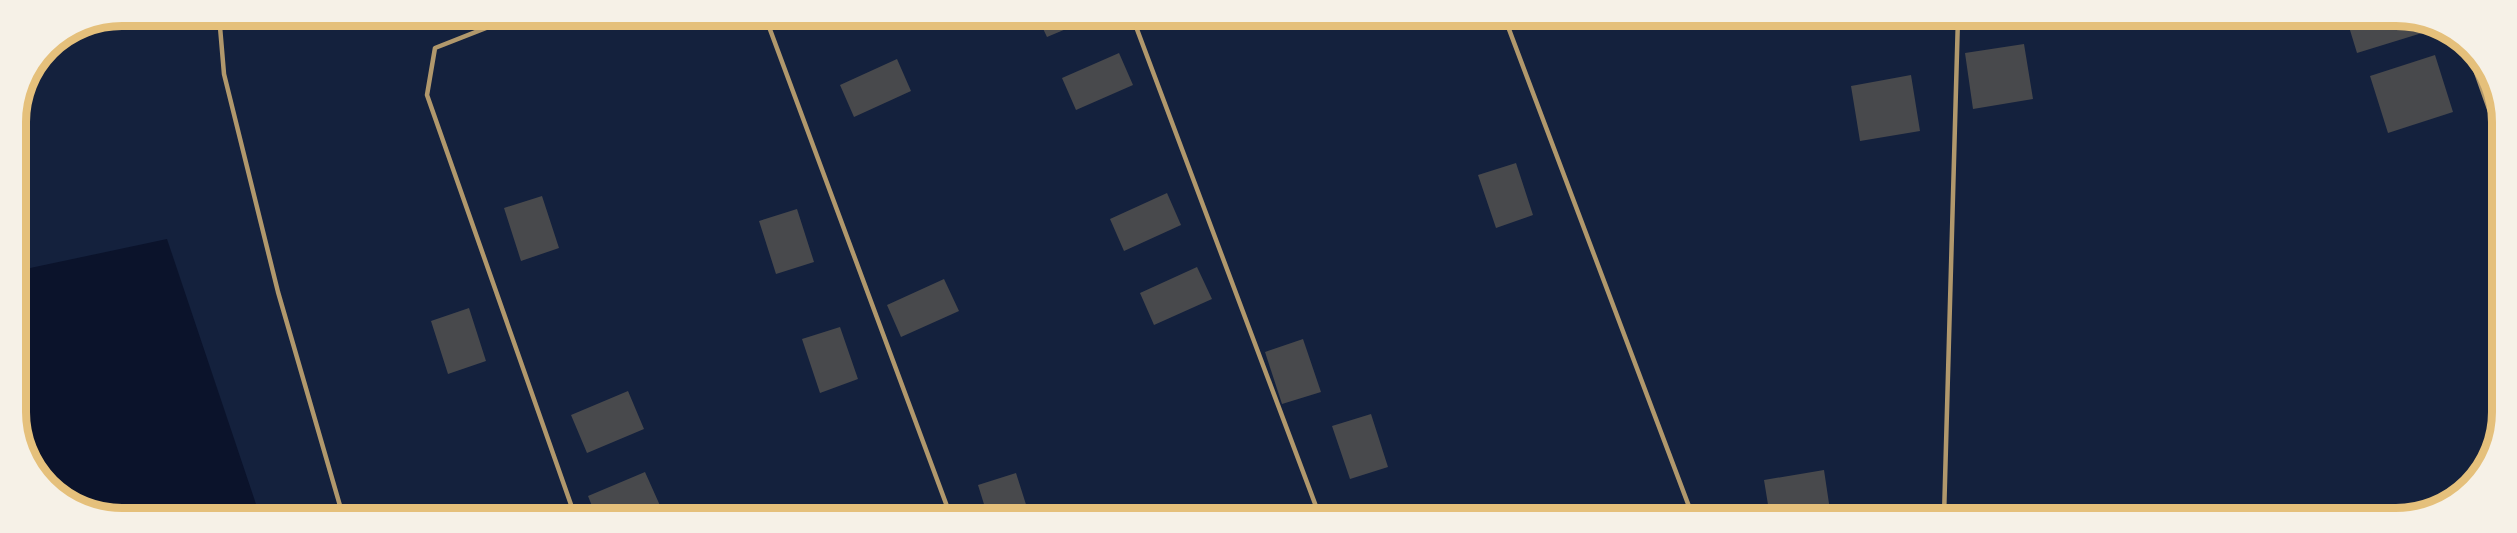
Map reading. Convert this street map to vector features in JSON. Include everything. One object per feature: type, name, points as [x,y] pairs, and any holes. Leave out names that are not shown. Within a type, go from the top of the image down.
[{"type":"lane","points":[[220,26],[224,74],[278,292],[341,508]]},
{"type":"lane","points":[[491,26],[435,48],[427,95],[572,508]]},
{"type":"lane","points":[[769,26],[948,508]]},
{"type":"lane","points":[[1136,26],[1317,508]]},
{"type":"lane","points":[[1508,26],[1691,508]]},
{"type":"lane","points":[[1944,508],[1958,26]]},
{"type":"lane","points":[[2474,66],[2491,115]]},
{"type":"water","points":[[167,239],[257,508],[103,506],[74,495],[63,488],[45,470],[35,454],[27,430],[26,269]]},
{"type":"building","points":[[1042,26],[1073,26],[1047,37]]},
{"type":"building","points":[[2349,26],[2414,27],[2421,29],[2422,33],[2357,53]]},
{"type":"building","points":[[2024,44],[2033,99],[1973,109],[1965,53]]},
{"type":"building","points":[[1119,53],[1133,85],[1076,110],[1062,78]]},
{"type":"building","points":[[2435,55],[2453,112],[2388,133],[2370,76]]},
{"type":"building","points":[[897,59],[911,91],[854,117],[840,85]]},
{"type":"building","points":[[1911,75],[1920,131],[1860,141],[1851,86]]},
{"type":"building","points":[[1516,163],[1533,215],[1496,228],[1478,175]]},
{"type":"building","points":[[1167,193],[1181,225],[1124,251],[1110,219]]},
{"type":"building","points":[[542,196],[559,248],[521,261],[504,208]]},
{"type":"building","points":[[797,209],[814,262],[776,274],[759,221]]},
{"type":"building","points":[[1197,267],[1212,299],[1154,325],[1140,293]]},
{"type":"building","points":[[944,279],[959,311],[901,337],[887,305]]},
{"type":"building","points":[[469,308],[486,361],[448,374],[431,321]]},
{"type":"building","points":[[840,327],[858,379],[820,393],[802,339]]},
{"type":"building","points":[[1303,339],[1321,392],[1282,404],[1265,352]]},
{"type":"building","points":[[628,391],[644,429],[587,453],[571,415]]},
{"type":"building","points":[[1371,414],[1388,467],[1350,479],[1332,426]]},
{"type":"building","points":[[1824,470],[1830,508],[1769,508],[1764,480]]},
{"type":"building","points":[[645,472],[661,508],[593,508],[588,496]]},
{"type":"building","points":[[1016,473],[1027,508],[985,508],[978,485]]}]
